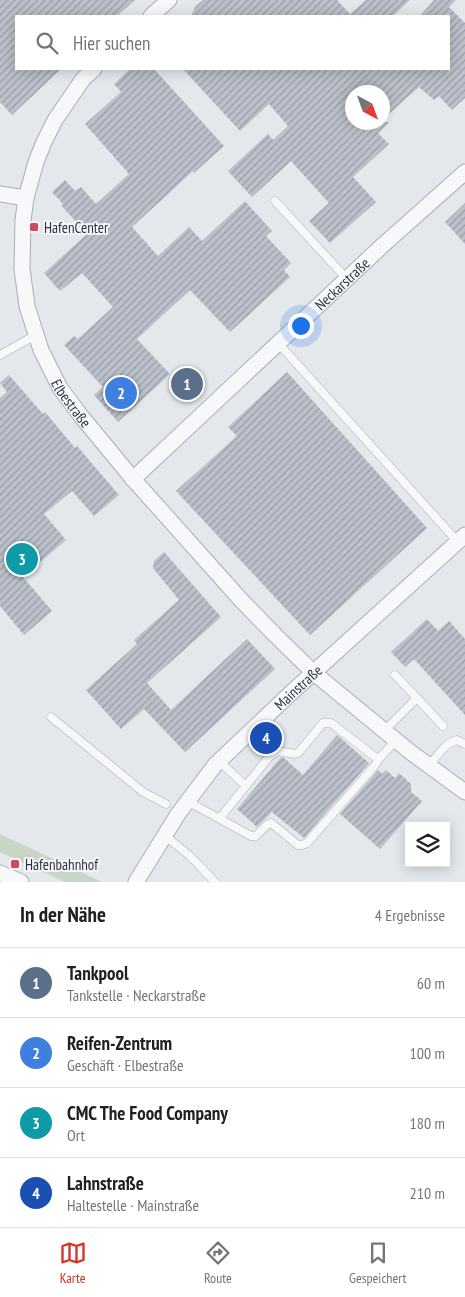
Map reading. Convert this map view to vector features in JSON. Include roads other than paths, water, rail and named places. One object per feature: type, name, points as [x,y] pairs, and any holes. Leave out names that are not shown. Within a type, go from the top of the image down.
[{"type":"street","points":[[152,15],[169,0]]},
{"type":"street","name":"Elbestraße","points":[[93,70],[83,79],[55,120],[36,162],[26,198],[23,220],[22,269],[27,306],[41,350],[60,388],[133,479],[241,600],[276,636],[314,672],[390,735],[465,792]]},
{"type":"street","name":"Neckarstraße","points":[[133,479],[347,278],[465,172]]},
{"type":"street","points":[[0,194],[26,198]]},
{"type":"street","name":"Mainstraße","points":[[136,882],[164,835],[215,765],[461,538]]},
{"type":"street","points":[[0,873],[20,882]]},
{"type":"lane","points":[[275,201],[347,278]]},
{"type":"lane","points":[[0,355],[36,335]]},
{"type":"lane","points":[[278,343],[461,538]]},
{"type":"lane","points":[[395,675],[443,726]]},
{"type":"lane","points":[[187,801],[251,836],[256,836],[271,823],[298,845],[302,846],[307,843],[376,764],[390,735],[417,698]]},
{"type":"lane","points":[[51,717],[143,792],[166,804]]},
{"type":"lane","points":[[220,818],[270,757],[278,751],[295,754],[299,752],[323,723],[331,723],[378,760]]},
{"type":"lane","points":[[429,766],[448,744],[457,740],[465,744]]},
{"type":"lane","points":[[219,761],[246,786]]},
{"type":"lane","points":[[164,835],[190,856],[215,882]]},
{"type":"place","name":"HafenCenter","points":[[34,227]]},
{"type":"place","name":"Tankpool","points":[[187,384]]},
{"type":"place","name":"Reifen-Zentrum","points":[[121,393]]},
{"type":"place","name":"CMC The Food Company","points":[[22,559]]},
{"type":"place","name":"Lahnstraße","points":[[266,738]]},
{"type":"place","name":"Hafenbahnhof","points":[[15,864]]}]
